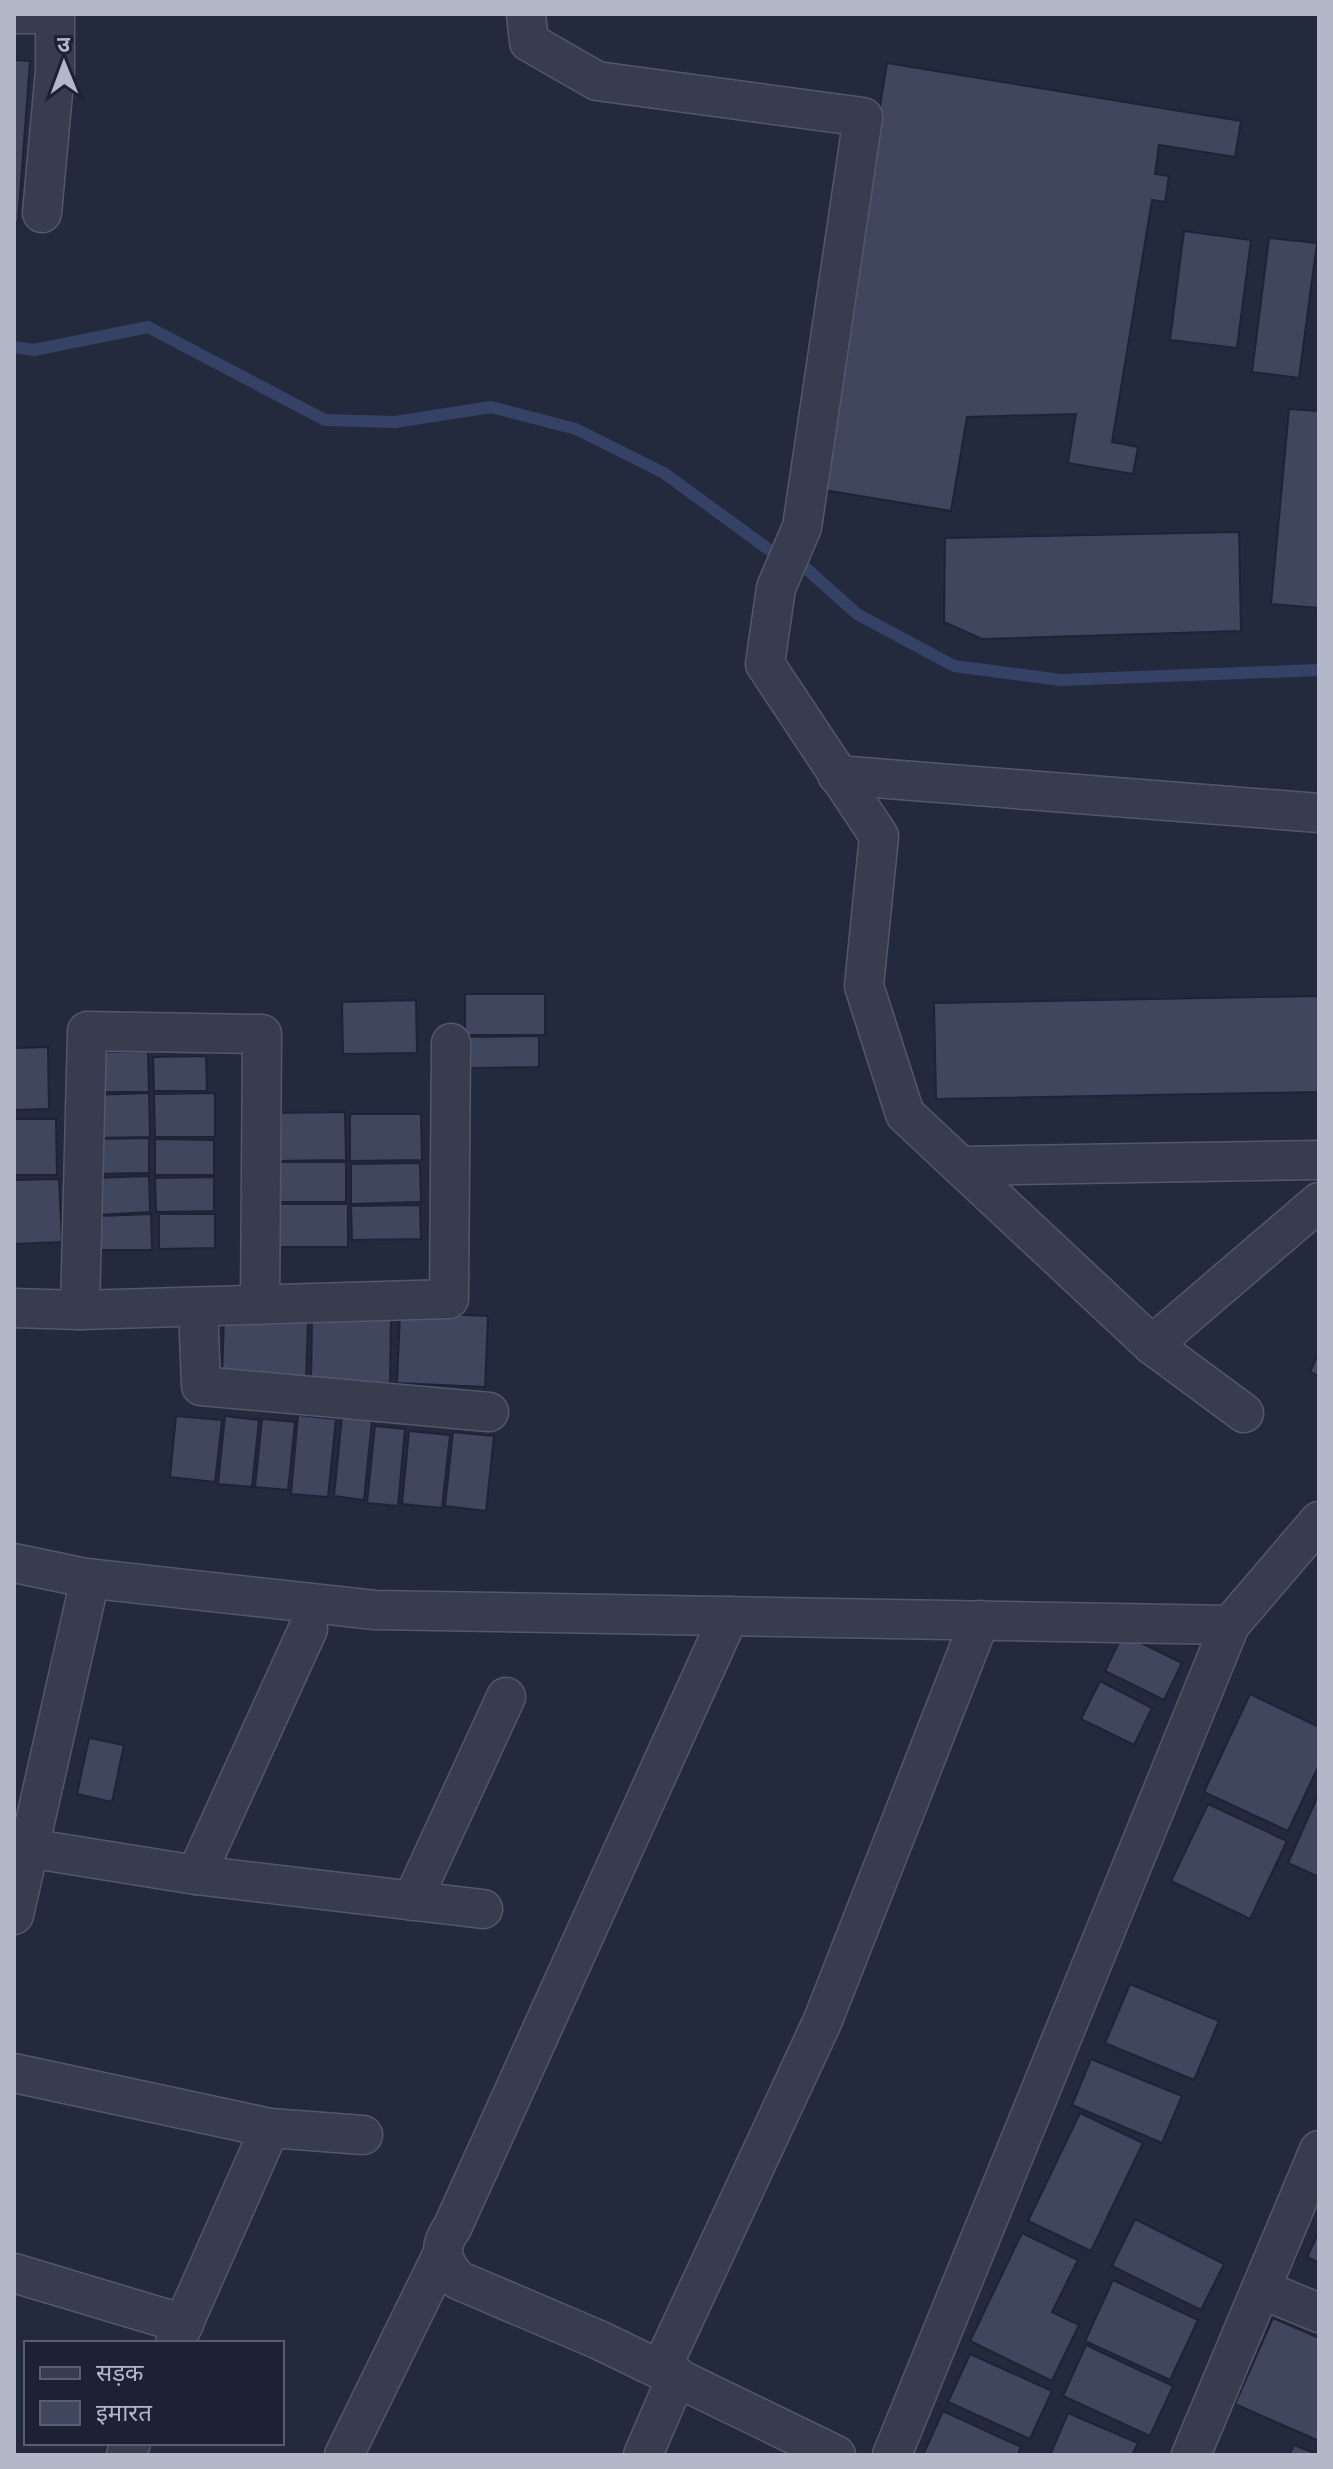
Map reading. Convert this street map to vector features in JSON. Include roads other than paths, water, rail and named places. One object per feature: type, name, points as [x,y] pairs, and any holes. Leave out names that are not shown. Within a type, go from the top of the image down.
[{"type":"street","points":[[14,14],[38,14]]},
{"type":"street","points":[[42,213],[55,71],[55,14]]},
{"type":"street","points":[[526,14],[529,42],[597,81],[863,117],[802,527],[776,588],[765,664],[879,836],[864,986],[905,1114],[1152,1345],[1244,1413]]},
{"type":"street","points":[[837,775],[1319,813]]},
{"type":"street","points":[[80,1310],[87,1031],[262,1034],[260,1305]]},
{"type":"street","points":[[14,1308],[80,1310],[449,1299],[451,1043]]},
{"type":"street","points":[[962,1166],[1319,1160]]},
{"type":"street","points":[[1152,1345],[1319,1202]]},
{"type":"street","points":[[198,1307],[201,1386],[489,1412]]},
{"type":"street","points":[[892,2455],[1230,1625],[1319,1521]]},
{"type":"street","points":[[14,1563],[86,1578],[375,1610],[1230,1625]]},
{"type":"street","points":[[14,1915],[86,1597]]},
{"type":"street","points":[[344,2455],[443,2253],[444,2240],[459,2214],[729,1616]]},
{"type":"street","points":[[643,2455],[669,2372],[823,2020],[980,1620]]},
{"type":"street","points":[[196,1875],[308,1629]]},
{"type":"street","points":[[412,1901],[506,1697]]},
{"type":"street","points":[[28,1848],[196,1875],[483,1909]]},
{"type":"street","points":[[14,2073],[270,2128],[363,2135]]},
{"type":"street","points":[[14,2273],[180,2334],[270,2128]]},
{"type":"street","points":[[1191,2455],[1319,2150]]},
{"type":"street","points":[[443,2253],[449,2270],[458,2280],[669,2372],[836,2455]]},
{"type":"street","points":[[1261,2289],[1319,2313]]},
{"type":"waterway","points":[[14,347],[34,350],[148,327],[325,420],[395,422],[491,407],[576,429],[664,473],[779,557],[790,554],[857,614],[954,666],[1061,680],[1319,670]]}]
